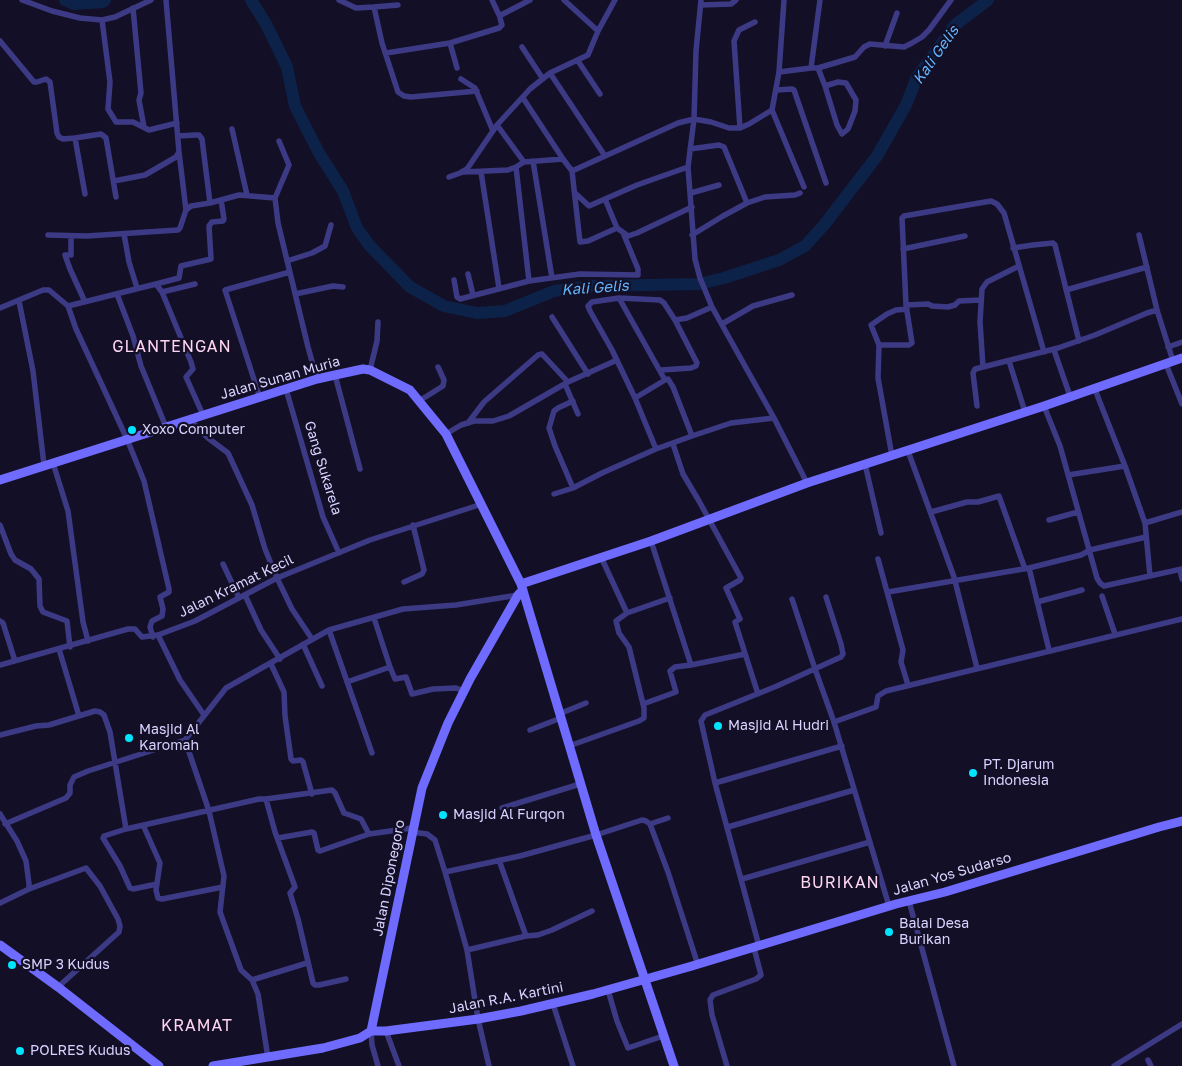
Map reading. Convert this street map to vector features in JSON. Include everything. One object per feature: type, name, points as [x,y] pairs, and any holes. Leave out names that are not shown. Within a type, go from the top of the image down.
[{"type":"main road","points":[[521,590],[601,557],[651,541],[807,483],[1177,361]]},
{"type":"main road","name":"Jalan Sunan Muria","points":[[0,480],[317,379],[363,369],[370,370]]},
{"type":"main road","points":[[370,370],[410,390],[446,434],[482,504],[521,590],[596,835],[674,1066]]},
{"type":"main road","name":"Jalan Diponegoro","points":[[372,1031],[422,788],[448,723],[521,590]]},
{"type":"main road","name":"Jalan Yos Sudarso","points":[[644,980],[889,906],[945,892],[1142,832],[1182,822]]},
{"type":"main road","points":[[0,944],[159,1066]]},
{"type":"main road","name":"Jalan R.A. Kartini","points":[[372,1031],[386,1031],[478,1019],[521,1011],[644,980]]},
{"type":"main road","points":[[213,1066],[342,1044],[360,1038],[372,1031]]},
{"type":"street","points":[[22,0],[52,11],[80,18],[102,20],[115,17],[151,0]]},
{"type":"street","points":[[48,236],[124,234],[178,230],[180,228],[186,210],[166,0]]},
{"type":"street","points":[[339,0],[356,8],[398,5]]},
{"type":"street","points":[[386,53],[450,43],[499,28],[502,25],[500,16],[492,0]]},
{"type":"street","points":[[500,16],[530,0]]},
{"type":"street","points":[[564,0],[598,31]]},
{"type":"street","points":[[463,172],[498,125],[543,79],[550,73],[588,55],[598,31],[615,0]]},
{"type":"street","points":[[736,0],[731,4],[701,2],[696,51],[694,119],[688,167],[695,259],[700,278],[712,307],[774,418],[807,483]]},
{"type":"street","points":[[692,235],[747,203],[765,197],[795,195],[802,190],[772,110],[779,72],[784,0]]},
{"type":"street","points":[[820,0],[815,68],[825,86],[837,125],[842,134],[848,129],[855,111],[856,100],[846,83],[838,82],[825,86]]},
{"type":"street","points":[[779,72],[815,68],[855,57],[864,47],[870,44],[904,46],[922,38],[930,30],[951,0]]},
{"type":"street","points":[[374,7],[382,42],[398,92],[404,96],[477,91]]},
{"type":"street","points":[[133,8],[141,93],[139,100],[144,127]]},
{"type":"street","points":[[885,46],[896,13]]},
{"type":"street","points":[[102,20],[110,82],[108,109],[116,123],[133,122],[151,130],[177,123]]},
{"type":"street","points":[[740,128],[734,41],[739,30],[755,22]]},
{"type":"street","points":[[0,41],[34,82],[49,80],[57,133],[63,139],[101,134],[106,138],[116,197]]},
{"type":"street","points":[[450,43],[457,68]]},
{"type":"street","points":[[522,47],[543,79]]},
{"type":"street","points":[[578,61],[600,94]]},
{"type":"street","points":[[550,73],[605,156]]},
{"type":"street","points":[[461,79],[474,86],[493,131]]},
{"type":"street","points":[[776,90],[792,88],[794,90],[826,183]]},
{"type":"street","points":[[523,98],[572,171],[580,242],[588,241],[617,228]]},
{"type":"street","points":[[572,171],[652,133],[678,123],[694,119],[729,128],[740,128],[772,110]]},
{"type":"street","points":[[498,125],[524,162]]},
{"type":"street","points":[[232,129],[247,195]]},
{"type":"street","points":[[178,136],[199,135],[202,139],[210,203]]},
{"type":"street","points":[[75,138],[85,194]]},
{"type":"street","points":[[279,141],[289,164],[275,198],[278,223],[317,379]]},
{"type":"street","points":[[690,149],[719,145],[724,147],[747,203]]},
{"type":"street","points":[[114,181],[145,174],[176,157],[179,152]]},
{"type":"street","points":[[449,177],[463,172],[508,170],[524,162],[563,159]]},
{"type":"street","points":[[533,161],[552,278]]},
{"type":"street","points":[[516,167],[529,281]]},
{"type":"street","points":[[575,193],[589,206],[637,185],[688,167]]},
{"type":"street","points":[[481,172],[499,288]]},
{"type":"street","points":[[691,193],[719,185]]},
{"type":"street","points":[[186,210],[191,206],[239,195],[275,198]]},
{"type":"street","points":[[454,280],[459,299],[529,281],[580,274],[638,275],[638,269],[624,235],[617,228],[605,199]]},
{"type":"street","points":[[68,306],[178,278],[181,266],[211,259],[209,226],[212,222],[223,221],[224,219],[221,200]]},
{"type":"street","points":[[879,345],[911,344],[906,307],[901,221],[904,216],[991,201],[997,204],[1004,213],[1044,352]]},
{"type":"street","points":[[624,235],[628,236],[637,233],[692,207]]},
{"type":"street","points":[[287,261],[312,253],[325,246],[331,224]]},
{"type":"street","points":[[124,234],[129,262],[137,288]]},
{"type":"street","points":[[71,236],[71,255],[65,255],[85,302]]},
{"type":"street","points":[[903,249],[965,236]]},
{"type":"street","points":[[1139,236],[1168,348],[1177,361],[1182,404]]},
{"type":"street","points":[[1013,248],[1054,244],[1078,341]]},
{"type":"street","points":[[983,367],[980,300],[982,289],[987,282],[1019,266]]},
{"type":"street","points":[[1066,290],[1147,266]]},
{"type":"street","points":[[260,398],[225,290],[290,272]]},
{"type":"street","points":[[468,274],[473,295]]},
{"type":"street","points":[[156,284],[162,292],[191,362],[193,369],[186,377],[203,415]]},
{"type":"street","points":[[162,292],[196,284]]},
{"type":"street","points":[[295,294],[333,286],[343,287]]},
{"type":"street","points":[[0,308],[43,290],[50,290],[68,306],[76,329],[127,439],[144,481],[169,589],[169,592],[160,597],[163,609],[162,616],[152,621],[150,626],[180,680],[204,715]]},
{"type":"street","points":[[117,294],[133,336],[141,366],[166,427]]},
{"type":"street","points":[[722,324],[753,306],[792,295]]},
{"type":"street","points":[[619,298],[665,380],[669,380],[673,387],[692,436]]},
{"type":"street","points":[[656,449],[617,360],[588,306],[592,302],[619,298],[660,300],[664,303],[675,320],[697,364],[691,368],[661,370]]},
{"type":"street","points":[[892,456],[878,378],[879,345],[871,325],[887,314],[906,307],[928,304],[948,307],[959,301],[980,300]]},
{"type":"street","points":[[19,301],[33,371],[48,464],[68,511],[83,622],[88,641]]},
{"type":"street","points":[[675,320],[687,318],[712,307]]},
{"type":"street","points":[[977,406],[973,373],[975,368],[1054,350],[1157,310]]},
{"type":"street","points":[[552,317],[588,374]]},
{"type":"street","points":[[370,370],[377,341],[378,322]]},
{"type":"street","points":[[1168,348],[1182,342]]},
{"type":"street","points":[[1054,350],[1070,396]]},
{"type":"street","points":[[468,423],[484,402],[538,355],[542,354],[567,383],[578,414]]},
{"type":"street","points":[[446,434],[461,425],[474,421],[493,421],[509,416],[567,383],[617,360]]},
{"type":"street","points":[[1009,361],[1026,412]]},
{"type":"street","points":[[419,401],[443,386],[444,380],[438,367]]},
{"type":"street","points":[[335,375],[360,469]]},
{"type":"street","points":[[635,398],[665,380]]},
{"type":"street","points":[[1094,388],[1126,466],[1145,524],[1150,576]]},
{"type":"street","name":"Gang Sukarela","points":[[286,389],[323,516],[339,554]]},
{"type":"street","points":[[572,401],[554,411],[549,428],[554,446],[572,488]]},
{"type":"street","points":[[1044,406],[1060,446],[1100,583],[1104,586],[1181,570],[1182,579]]},
{"type":"street","points":[[554,494],[572,488],[656,449],[692,436],[731,423],[774,418]]},
{"type":"street","points":[[190,420],[208,438],[228,453],[252,505],[265,549],[277,578],[292,609],[312,639]]},
{"type":"street","points":[[673,444],[683,474],[741,578],[726,588],[740,619],[735,622],[758,694]]},
{"type":"street","points":[[908,451],[955,580],[977,668]]},
{"type":"street","points":[[865,464],[882,533]]},
{"type":"street","points":[[1068,476],[1126,466]]},
{"type":"street","points":[[930,512],[999,496],[1027,569],[1049,650]]},
{"type":"street","name":"Jalan Kramat Kecil","points":[[156,636],[195,621],[277,578],[413,525],[482,504]]},
{"type":"street","points":[[1049,520],[1078,512]]},
{"type":"street","points":[[1145,524],[1182,512]]},
{"type":"street","points":[[0,525],[15,560],[31,569],[38,580],[40,606],[43,612],[67,621],[70,647]]},
{"type":"street","points":[[404,582],[422,574],[424,570],[413,525]]},
{"type":"street","points":[[888,592],[1027,569],[1081,555],[1090,550],[1146,537]]},
{"type":"street","points":[[651,541],[692,665]]},
{"type":"street","points":[[601,557],[627,613]]},
{"type":"street","points":[[878,559],[903,650],[901,662],[908,686]]},
{"type":"street","points":[[224,564],[261,630],[280,659]]},
{"type":"street","points":[[5,824],[66,798],[70,793],[70,785],[74,777],[116,761],[185,740],[226,688],[329,630],[403,609],[456,605],[521,590]]},
{"type":"street","points":[[1037,602],[1082,590]]},
{"type":"street","points":[[1102,596],[1115,634]]},
{"type":"street","points":[[727,1066],[712,1015],[710,1000],[713,995],[756,980],[761,975],[742,879],[700,721],[705,715],[840,658],[843,655],[841,644],[826,597]]},
{"type":"street","points":[[569,746],[642,720],[645,714],[628,645],[619,633],[616,622],[618,618],[627,613],[670,598]]},
{"type":"street","points":[[792,599],[842,746],[889,906]]},
{"type":"street","points":[[374,618],[395,680],[406,677],[412,694],[456,688],[464,692]]},
{"type":"street","points":[[834,722],[876,707],[878,696],[881,694],[908,686],[1182,619]]},
{"type":"street","points":[[0,621],[3,623],[16,661]]},
{"type":"street","points":[[0,665],[128,630],[135,629],[142,638],[156,636]]},
{"type":"street","points":[[329,630],[372,753]]},
{"type":"street","points":[[303,644],[322,686]]},
{"type":"street","points":[[59,649],[79,716]]},
{"type":"street","points":[[643,704],[676,692],[670,671],[675,667],[745,654]]},
{"type":"street","points":[[271,664],[284,692],[291,759],[303,762],[312,794]]},
{"type":"street","points":[[347,682],[390,667]]},
{"type":"street","points":[[530,730],[586,703]]},
{"type":"street","points":[[0,735],[36,726],[48,726],[95,711],[100,712],[104,716],[110,732],[126,829]]},
{"type":"street","points":[[185,740],[209,812],[224,876],[220,912],[241,970],[252,980],[258,994],[268,1058]]},
{"type":"street","points":[[716,783],[842,746]]},
{"type":"street","points":[[502,808],[580,784]]},
{"type":"street","points":[[157,884],[133,890],[130,888],[120,866],[103,838],[104,836],[126,829],[209,812],[259,799],[312,794],[332,790],[344,813],[360,819],[369,834]]},
{"type":"street","points":[[728,827],[854,790]]},
{"type":"street","points":[[266,799],[295,887],[290,893],[313,983],[315,985],[346,979]]},
{"type":"street","points":[[0,814],[17,841],[26,861],[29,889]]},
{"type":"street","points":[[650,824],[668,818]]},
{"type":"street","points":[[445,872],[596,835],[642,820],[650,824],[668,872],[698,965]]},
{"type":"street","points":[[143,825],[160,863],[156,896],[160,899],[223,887]]},
{"type":"street","points":[[278,838],[312,832],[320,851],[369,834],[412,830],[427,834],[435,840],[467,950],[478,1019],[489,1066]]},
{"type":"street","points":[[742,879],[870,842]]},
{"type":"street","points":[[499,860],[526,936]]},
{"type":"street","points":[[0,903],[29,889],[86,868],[100,886],[114,910],[120,926],[119,932],[58,987]]},
{"type":"street","points":[[909,901],[954,1066]]},
{"type":"street","points":[[467,950],[526,936],[538,935],[592,910]]},
{"type":"street","points":[[252,980],[307,964]]},
{"type":"street","points":[[608,990],[617,1022],[628,1048],[663,1036]]},
{"type":"street","points":[[553,1004],[573,1066]]},
{"type":"street","points":[[1118,1065],[1182,1024]]},
{"type":"street","points":[[372,1031],[372,1045],[378,1066]]},
{"type":"street","points":[[386,1031],[399,1066]]},
{"type":"street","points":[[1148,1060],[1151,1066]]},
{"type":"waterway","name":"Kali Gelis","points":[[65,0],[74,4],[103,2],[105,0]]},
{"type":"waterway","name":"Kali Gelis","points":[[251,0],[266,24],[287,67],[295,106],[319,153],[343,191],[357,228],[370,246],[410,287],[444,306],[477,313],[505,311],[554,291],[593,286],[699,284],[779,260],[805,246],[824,225],[877,156],[906,105],[917,77],[955,25],[988,0]]},
{"type":"place","name":"Xoxo Computer","points":[[132,430]]},
{"type":"place","name":"Masjid Al Hudri","points":[[718,726]]},
{"type":"place","name":"Masjid Al Karomah","points":[[129,738]]},
{"type":"place","name":"PT. Djarum Indonesia","points":[[973,773]]},
{"type":"place","name":"Masjid Al Furqon","points":[[443,815]]},
{"type":"place","name":"Balai Desa Burikan","points":[[889,932]]},
{"type":"place","name":"SMP 3 Kudus","points":[[12,965]]},
{"type":"place","name":"POLRES Kudus","points":[[20,1051]]},
{"type":"district","name":"GLANTENGAN","points":[[172,347]]},
{"type":"district","name":"BURIKAN","points":[[840,883]]},
{"type":"district","name":"KRAMAT","points":[[197,1026]]}]
